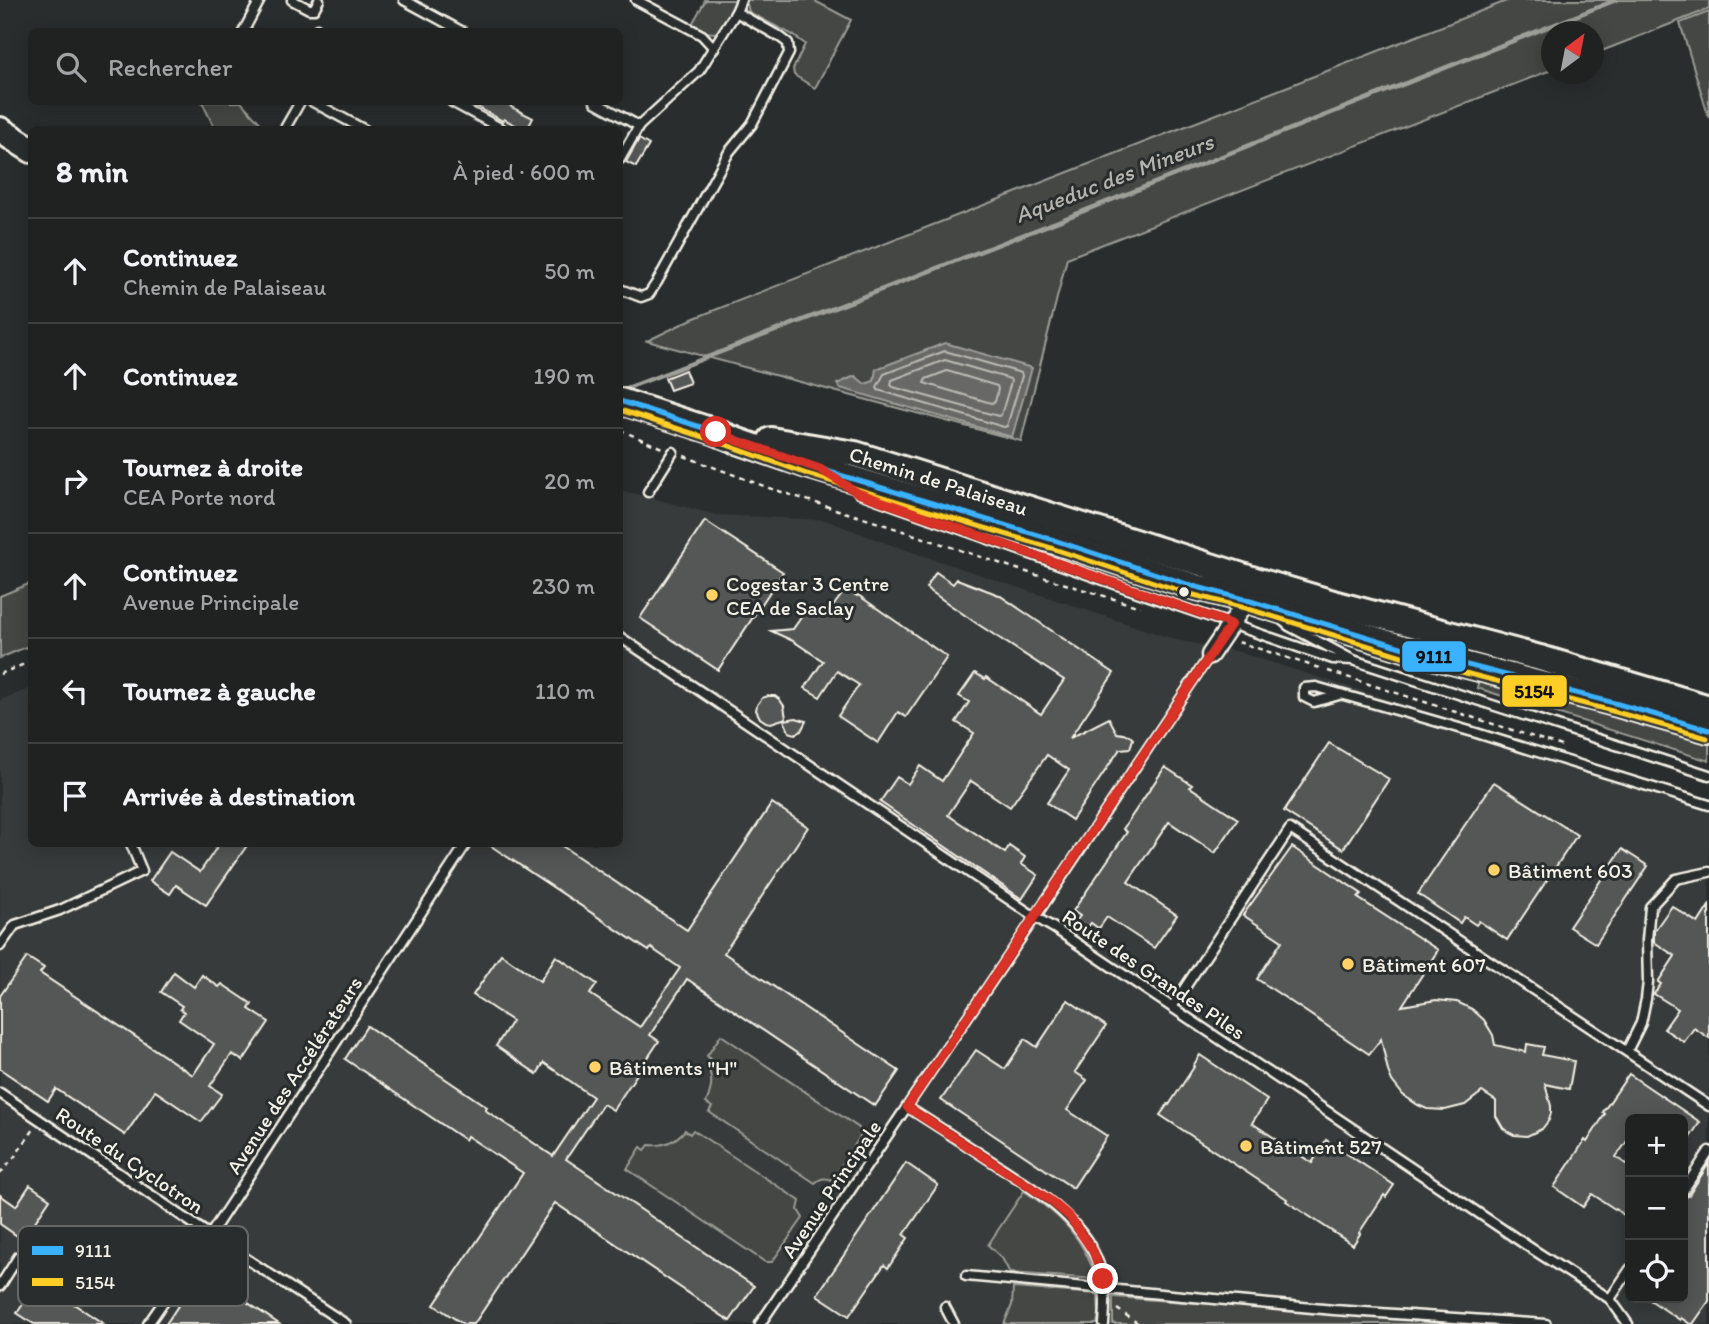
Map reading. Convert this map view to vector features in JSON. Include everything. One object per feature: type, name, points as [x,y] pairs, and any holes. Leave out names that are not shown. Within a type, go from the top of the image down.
[{"type":"main road","points":[[0,130],[28,148]]},
{"type":"main road","points":[[623,402],[716,432]]},
{"type":"main road","name":"Chemin de Palaiseau","points":[[716,432],[820,469],[1054,540],[1193,586],[1333,603],[1539,658],[1709,708]]},
{"type":"main road","name":"Chemin de Palaiseau","points":[[716,432],[855,454],[1417,652],[1709,730]]},
{"type":"street","points":[[1210,655],[1227,630],[1261,595]]},
{"type":"lane","points":[[245,28],[260,0]]},
{"type":"lane","points":[[292,0],[314,9],[319,0]]},
{"type":"lane","points":[[404,0],[456,28]]},
{"type":"lane","points":[[636,0],[702,35],[714,48]]},
{"type":"lane","points":[[623,154],[639,126],[699,71],[741,0]]},
{"type":"lane","points":[[623,290],[641,298],[649,293],[657,282],[729,152],[752,124],[789,53],[788,43],[736,12]]},
{"type":"lane","points":[[286,126],[298,105]]},
{"type":"lane","points":[[319,105],[358,126]]},
{"type":"lane","points":[[458,105],[497,126]]},
{"type":"lane","points":[[600,105],[639,126]]},
{"type":"lane","points":[[648,492],[673,452]]},
{"type":"lane","points":[[820,469],[858,493],[1227,630],[1333,659],[1353,660]]},
{"type":"lane","points":[[1261,595],[1289,626],[1353,660],[1709,775]]},
{"type":"lane","name":"Route des Grandes Piles","points":[[623,638],[1035,917],[1610,1299],[1628,1324]]},
{"type":"lane","name":"Avenue Principale","points":[[763,1323],[1210,655]]},
{"type":"lane","points":[[1339,695],[1473,732],[1709,805]]},
{"type":"lane","points":[[1172,1007],[1290,828],[1709,1106]]},
{"type":"lane","points":[[0,946],[15,925],[60,910],[142,871],[132,847]]},
{"type":"lane","name":"Avenue des Accélérateurs","points":[[216,1226],[465,847]]},
{"type":"lane","points":[[1627,1051],[1641,1023],[1646,999],[1650,907],[1676,879],[1709,872]]},
{"type":"lane","name":"Route du Cyclotron","points":[[0,1093],[197,1226]]},
{"type":"lane","points":[[907,1107],[1026,1184],[1069,1216],[1099,1264],[1105,1288],[1104,1324]]},
{"type":"lane","points":[[1688,1183],[1709,1151]]},
{"type":"lane","points":[[0,1286],[18,1258]]},
{"type":"lane","name":"Route du Cyclotron","points":[[248,1260],[346,1324]]},
{"type":"lane","points":[[965,1276],[1334,1310],[1546,1324]]},
{"type":"lane","points":[[1610,1299],[1625,1276]]},
{"type":"lane","name":"Avenue des Accélérateurs","points":[[148,1324],[161,1306]]},
{"type":"lane","points":[[945,1307],[954,1324]]},
{"type":"path","points":[[623,431],[769,488],[1139,607]]},
{"type":"path","points":[[1227,630],[1575,750]]},
{"type":"path","points":[[0,674],[28,663]]},
{"type":"path","points":[[0,1174],[40,1120]]},
{"type":"path","points":[[1105,1302],[1139,1324]]},
{"type":"shaded area","points":[[703,0],[737,0],[722,28],[715,33],[704,32],[691,26],[705,1]]},
{"type":"shaded area","points":[[746,0],[813,0],[851,20],[815,88],[794,75],[793,69],[805,44],[749,12]]},
{"type":"shaded area","points":[[1509,0],[1709,0],[1709,9],[1604,50],[1604,21],[1541,21],[1541,74],[1067,258],[1021,441],[647,341],[692,319]]},
{"type":"shaded area","points":[[1709,12],[1709,118],[1680,23]]},
{"type":"shaded area","points":[[203,105],[244,105],[263,126],[214,126]]},
{"type":"shaded area","points":[[623,491],[717,515],[825,520],[894,546],[1176,640],[1235,651],[1709,800],[1709,1324],[0,1324],[0,700],[28,689],[28,847],[623,847]]},
{"type":"shaded area","points":[[28,584],[28,646],[0,658],[0,596]]},
{"type":"shaded area","points":[[1479,678],[1709,740],[1709,761],[1477,688]]},
{"type":"shaded area","points":[[721,1035],[859,1128],[860,1137],[832,1180],[823,1178],[815,1183],[709,1112],[712,1107],[706,1103],[711,1079],[706,1064],[710,1058],[707,1056]]},
{"type":"shaded area","points":[[685,1130],[690,1134],[693,1130],[800,1201],[798,1210],[803,1218],[772,1262],[765,1262],[627,1169],[641,1147],[645,1150],[649,1145],[669,1142]]},
{"type":"shaded area","points":[[1024,1191],[1069,1228],[1085,1251],[1096,1279],[1010,1273],[1002,1258],[988,1245]]},
{"type":"shaded area","points":[[1013,1288],[1098,1294],[1097,1324],[1004,1324],[1012,1305]]},
{"type":"shaded area","points":[[1113,1297],[1493,1324],[1113,1324]]},
{"type":"water","points":[[945,343],[1032,368],[1012,437],[840,388],[837,384],[855,376],[865,384],[874,381],[876,369]]},
{"type":"building","points":[[474,105],[509,105],[533,118],[529,126],[517,126],[504,119],[503,121]]},
{"type":"building","points":[[639,139],[649,145],[636,167],[626,162]]},
{"type":"building","points":[[685,370],[690,383],[670,390],[665,378]]},
{"type":"building","name":"Cogestar 3 Centre CEA de Saclay","points":[[705,521],[783,572],[718,670],[640,618]]},
{"type":"building","points":[[936,572],[953,584],[957,579],[999,595],[1114,673],[1070,738],[1109,718],[1117,733],[1129,735],[1133,739],[1130,748],[1120,749],[1072,820],[1047,803],[1069,770],[1047,755],[1010,807],[971,781],[948,815],[1005,853],[1009,846],[1025,857],[1021,864],[1038,875],[1022,899],[880,802],[897,777],[908,784],[920,766],[942,781],[974,733],[956,722],[969,702],[959,696],[975,673],[985,679],[986,677],[1041,714],[1064,680],[926,588]]},
{"type":"building","points":[[846,589],[947,657],[906,717],[898,712],[878,743],[838,716],[859,685],[837,671],[820,697],[805,688],[823,661],[793,641],[771,631],[793,629],[809,606],[825,617]]},
{"type":"building","points":[[775,696],[780,700],[786,718],[771,723],[760,718],[757,705],[762,698]]},
{"type":"building","points":[[796,718],[806,721],[801,731],[795,734],[789,732],[784,720]]},
{"type":"building","points":[[1329,743],[1389,779],[1343,849],[1284,811]]},
{"type":"building","points":[[1165,767],[1238,819],[1215,853],[1169,822],[1128,882],[1177,915],[1154,948],[1107,917],[1100,927],[1091,923],[1085,931],[1074,924],[1080,916],[1073,911],[1127,832],[1123,829]]},
{"type":"building","name":"Bâtiment 603","points":[[1494,782],[1577,835],[1507,940],[1479,921],[1476,925],[1464,917],[1460,923],[1418,894]]},
{"type":"building","name":"Bâtiments \"H\"","points":[[772,803],[808,827],[724,953],[899,1071],[875,1106],[687,979],[650,1035],[659,1041],[613,1110],[603,1104],[566,1159],[754,1286],[730,1321],[555,1203],[474,1324],[463,1324],[434,1305],[523,1173],[467,1136],[465,1140],[345,1059],[367,1026],[487,1107],[485,1110],[553,1156],[593,1097],[544,1063],[537,1074],[496,1046],[512,1021],[473,995],[501,954],[540,981],[556,956],[597,984],[590,994],[640,1027],[680,968],[651,948],[649,951],[493,847],[563,847],[687,930]]},
{"type":"building","points":[[217,847],[246,847],[206,905],[176,885],[170,894],[150,881],[170,852],[200,872]]},
{"type":"building","points":[[1292,847],[1362,894],[1358,898],[1438,950],[1402,1006],[1436,1000],[1457,1002],[1472,1009],[1484,1020],[1493,1035],[1495,1045],[1526,1052],[1527,1044],[1544,1047],[1542,1055],[1574,1061],[1569,1089],[1545,1084],[1551,1113],[1542,1129],[1527,1136],[1508,1132],[1496,1116],[1496,1101],[1482,1092],[1465,1105],[1445,1110],[1427,1109],[1418,1105],[1403,1095],[1392,1081],[1381,1039],[1369,1054],[1257,979],[1282,941],[1243,915]]},
{"type":"building","points":[[1622,849],[1648,866],[1596,944],[1569,927]]},
{"type":"building","points":[[1672,906],[1698,923],[1709,906],[1709,1038],[1694,1028],[1684,1042],[1664,1029],[1678,1009],[1654,994],[1661,984],[1658,982],[1675,956],[1654,942],[1654,931]]},
{"type":"building","points":[[27,957],[44,968],[40,973],[193,1075],[214,1044],[179,1020],[184,1012],[180,1009],[182,1006],[161,992],[174,972],[194,987],[202,975],[219,987],[222,984],[252,1004],[249,1009],[269,1022],[243,1061],[232,1054],[210,1086],[222,1094],[201,1122],[155,1091],[125,1135],[56,1089],[48,1101],[0,1069],[0,996]]},
{"type":"building","points":[[1068,1000],[1106,1026],[1075,1072],[1087,1080],[1067,1110],[1107,1136],[1073,1188],[941,1100],[976,1050],[1005,1069],[1025,1039],[1037,1047]]},
{"type":"building","name":"Bâtiment 527","points":[[1200,1055],[1267,1100],[1252,1123],[1312,1163],[1326,1140],[1394,1185],[1386,1197],[1384,1195],[1353,1245],[1160,1115]]},
{"type":"building","points":[[1629,1074],[1700,1122],[1688,1140],[1688,1114],[1625,1114],[1625,1144],[1616,1157],[1625,1163],[1625,1216],[1592,1194],[1583,1207],[1554,1187],[1585,1140],[1587,1142],[1605,1114],[1603,1112]]},
{"type":"building","points":[[906,1163],[938,1185],[904,1235],[908,1238],[888,1268],[884,1265],[849,1316],[817,1295]]},
{"type":"building","points":[[1709,1163],[1709,1301],[1693,1324],[1681,1318],[1680,1320],[1654,1303],[1688,1303],[1689,1195]]},
{"type":"building","points":[[30,1185],[50,1199],[32,1226],[18,1226],[18,1237],[0,1224],[0,1195],[16,1206]]},
{"type":"building","points":[[248,1303],[279,1324],[166,1324],[178,1306],[248,1306]]},
{"type":"building","points":[[22,1306],[77,1306],[104,1324],[34,1324],[17,1313]]},
{"type":"waterway","name":"Aqueduc des Mineurs","points":[[625,389],[1616,0]]},
{"type":"transit line","name":"9111","points":[[623,402],[810,466],[1054,540],[1193,586],[1417,652],[1709,730]]},
{"type":"transit line","name":"5154","points":[[623,411],[807,474],[1051,548],[1190,594],[1415,660],[1707,738]]},
{"type":"place","name":"Cogestar 3 Centre CEA de Saclay","points":[[712,595]]},
{"type":"place","name":"Bâtiment 603","points":[[1494,870]]},
{"type":"place","name":"Bâtiment 607","points":[[1348,964]]},
{"type":"place","name":"Bâtiments \"H\"","points":[[595,1067]]},
{"type":"place","name":"Bâtiment 527","points":[[1246,1146]]},
{"type":"route","points":[[716,432],[820,469],[858,493],[1231,624],[907,1107],[1026,1184],[1069,1216],[1093,1251],[1103,1279]]}]
